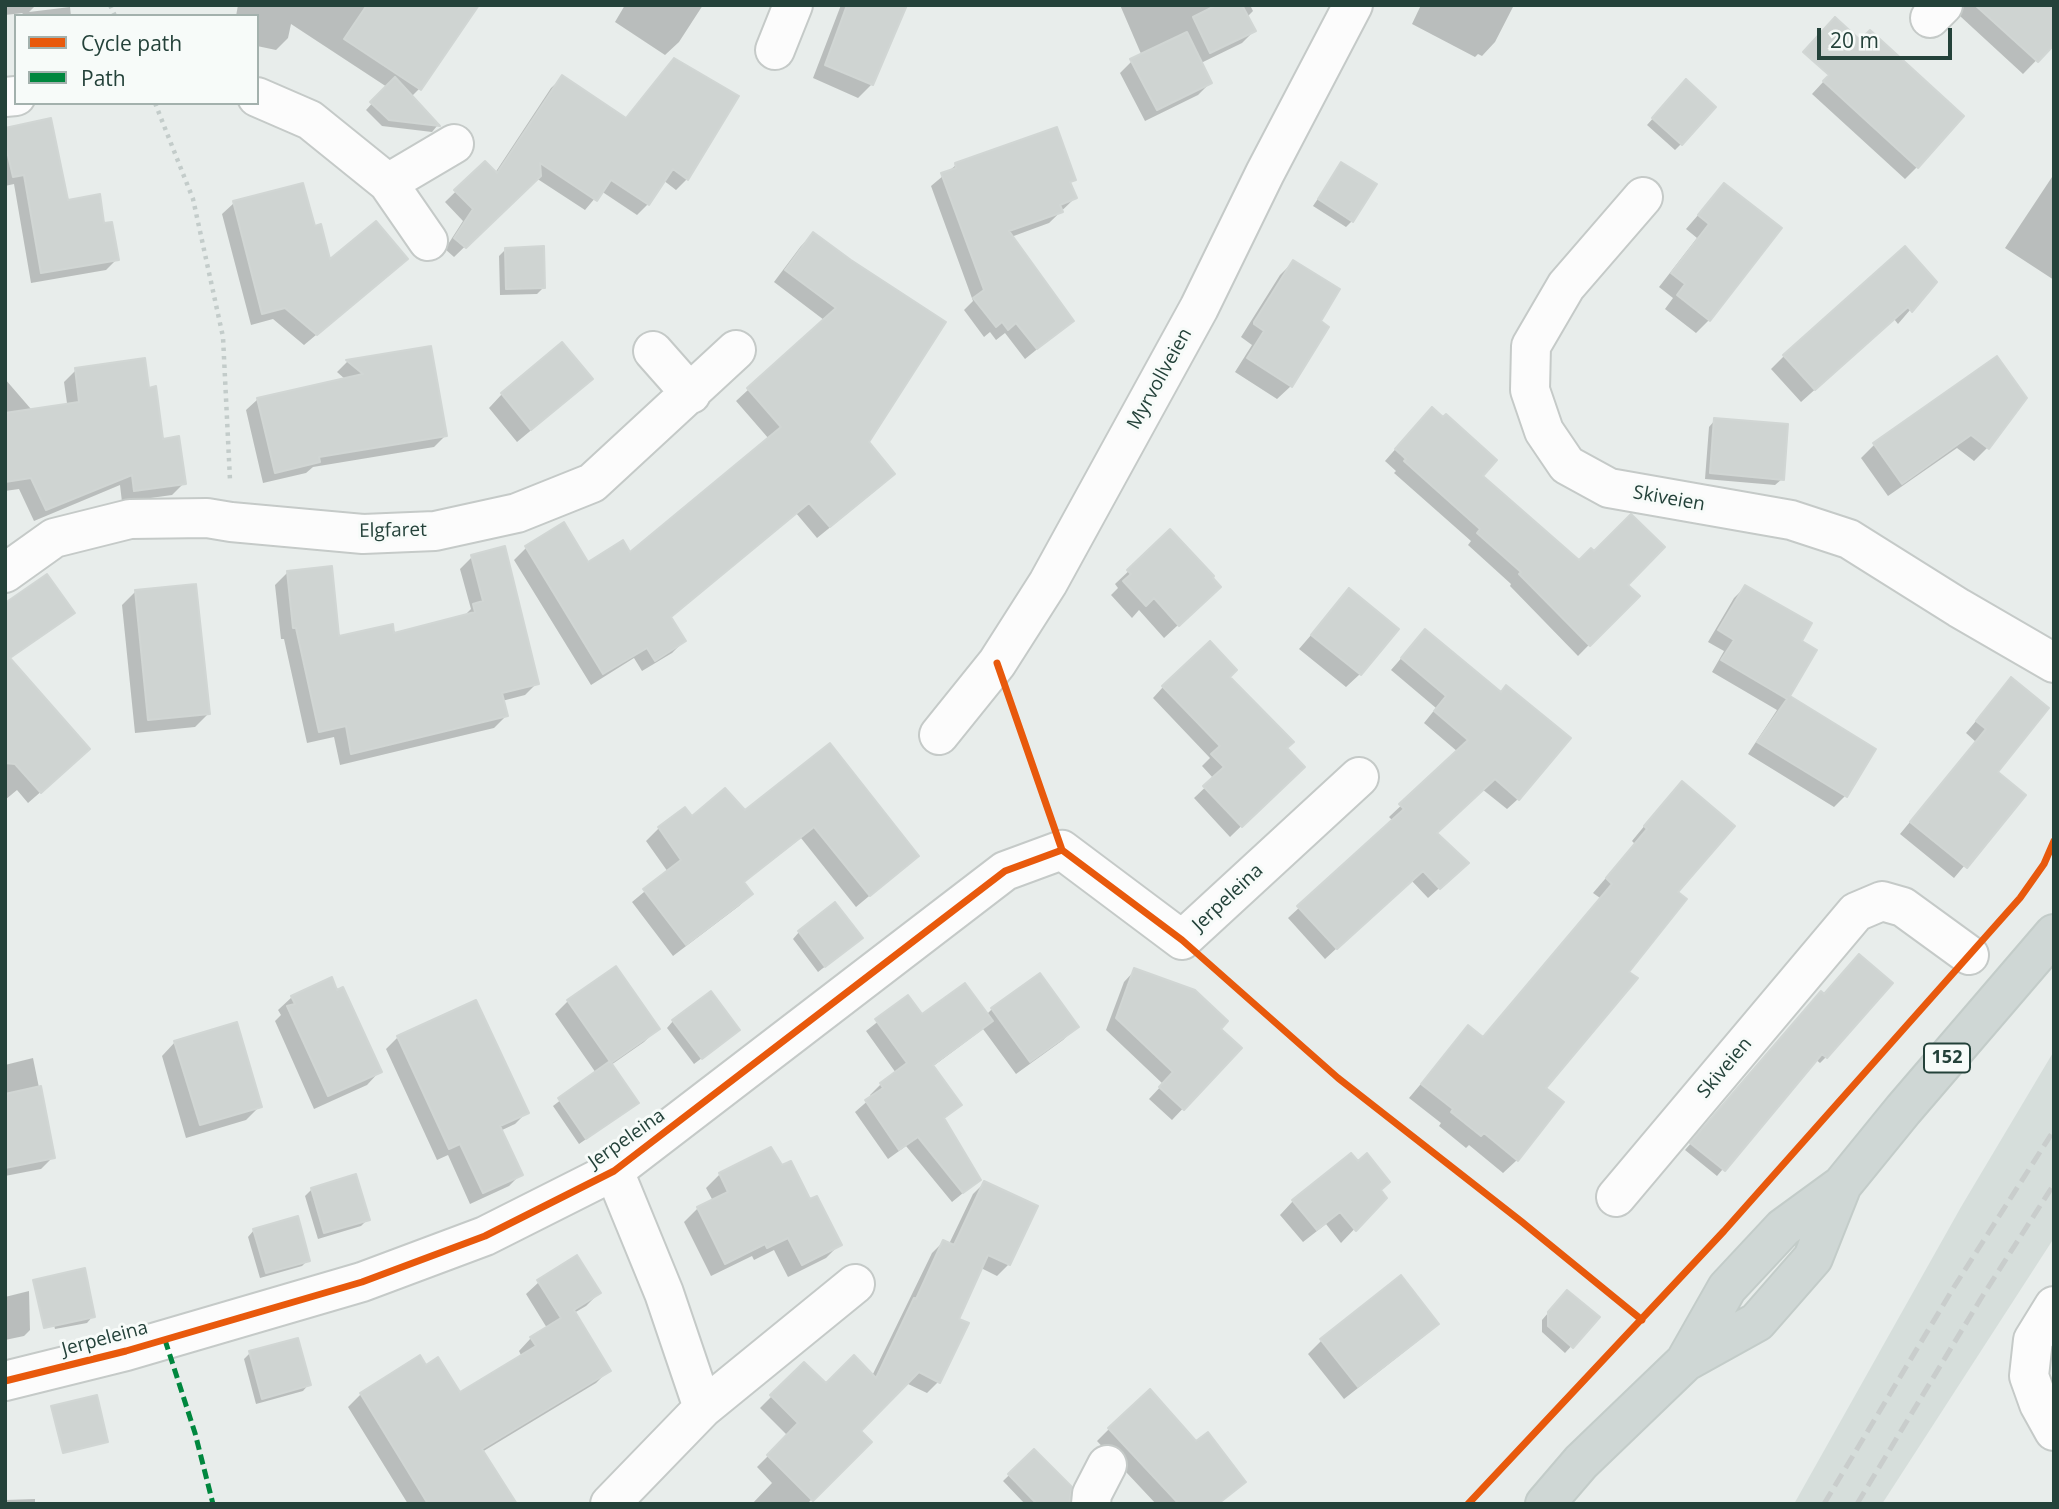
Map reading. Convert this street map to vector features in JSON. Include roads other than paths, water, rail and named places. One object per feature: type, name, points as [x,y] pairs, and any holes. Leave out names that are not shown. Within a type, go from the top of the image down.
[{"type":"main road","name":"152","points":[[1545,1504],[1581,1462],[1685,1362],[1757,1322],[1813,1258],[1842,1185],[2054,934]]},
{"type":"street","points":[[775,50],[793,5]]},
{"type":"street","name":"Myrvollveien","points":[[939,735],[996,663],[1048,583],[1199,308],[1265,173],[1353,5]]},
{"type":"street","points":[[259,98],[310,120],[388,183],[428,241]]},
{"type":"street","points":[[388,183],[454,144]]},
{"type":"street","name":"Skiveien","points":[[1643,197],[1566,286],[1531,345],[1530,390],[1544,431],[1567,464],[1609,488],[1791,520],[1849,539],[1958,608],[2054,663]]},
{"type":"street","name":"Elgfaret","points":[[5,573],[54,538],[131,519],[207,518],[363,534],[435,531],[517,513],[592,483],[736,350]]},
{"type":"street","points":[[653,351],[691,394]]},
{"type":"street","name":"Jerpeleina","points":[[5,1381],[126,1351],[362,1282],[485,1236],[614,1171],[1005,871],[1062,850],[1182,940],[1359,777]]},
{"type":"street","name":"Skiveien","points":[[1616,1197],[1856,912],[1882,901],[1903,907],[1969,955]]},
{"type":"street","name":"Jerpeleina","points":[[614,1171],[664,1293],[703,1408]]},
{"type":"street","points":[[610,1504],[703,1408],[855,1284]]},
{"type":"street","points":[[2054,1307],[2033,1340],[2029,1376],[2039,1405],[2054,1431]]},
{"type":"street","points":[[1091,1504],[1092,1494],[1107,1465]]},
{"type":"railway","points":[[1824,1504],[1954,1287],[2054,1130]]},
{"type":"railway","points":[[1857,1504],[1980,1300],[2054,1184]]}]
